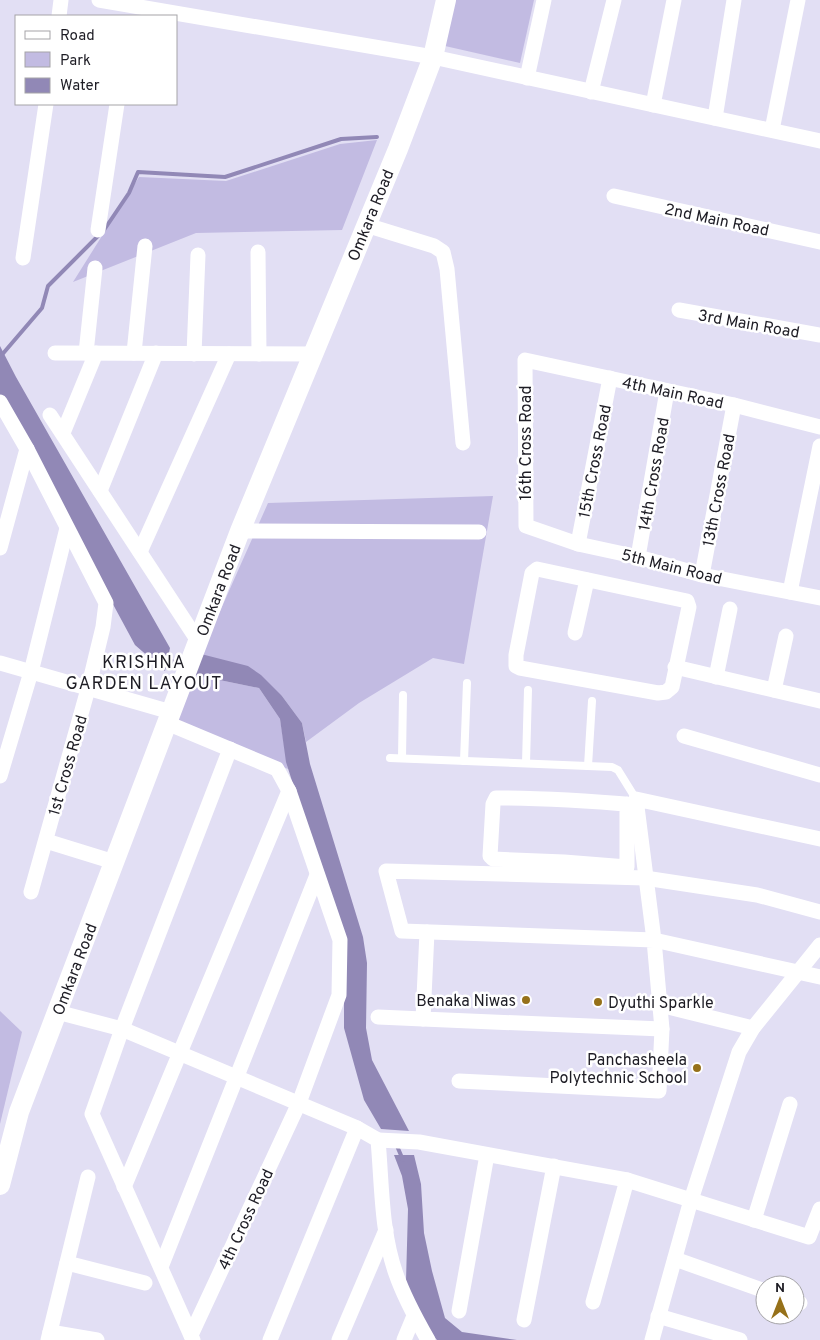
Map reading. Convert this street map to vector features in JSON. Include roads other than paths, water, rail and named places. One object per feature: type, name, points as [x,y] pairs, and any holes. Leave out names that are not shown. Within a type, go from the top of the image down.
[{"type":"street","points":[[59,15],[61,0]]},
{"type":"street","points":[[99,0],[433,58],[820,141]]},
{"type":"street","name":"Omkara Road","points":[[0,1185],[19,1112],[240,531],[433,58],[446,0]]},
{"type":"street","points":[[526,78],[544,0]]},
{"type":"street","points":[[591,92],[614,0]]},
{"type":"street","points":[[653,105],[674,0]]},
{"type":"street","points":[[715,118],[734,0]]},
{"type":"street","points":[[772,130],[798,0]]},
{"type":"street","points":[[23,258],[46,105]]},
{"type":"street","points":[[98,230],[117,105]]},
{"type":"street","name":"2nd Main Road","points":[[614,196],[820,242]]},
{"type":"street","points":[[366,225],[434,246],[443,252],[447,269],[463,443]]},
{"type":"street","points":[[134,353],[145,246]]},
{"type":"street","points":[[258,252],[259,354]]},
{"type":"street","points":[[194,354],[198,255]]},
{"type":"street","points":[[63,433],[90,353],[95,268]]},
{"type":"street","name":"3rd Main Road","points":[[679,310],[820,336]]},
{"type":"street","points":[[55,353],[313,354]]},
{"type":"street","points":[[100,491],[156,353]]},
{"type":"street","points":[[140,552],[229,354]]},
{"type":"street","name":"4th Main Road","points":[[525,360],[734,405],[820,428]]},
{"type":"street","name":"16th Cross Road","points":[[525,360],[526,526]]},
{"type":"street","name":"15th Cross Road","points":[[578,544],[610,378]]},
{"type":"street","name":"14th Cross Road","points":[[638,557],[667,390]]},
{"type":"street","name":"1st Cross Road","points":[[0,402],[106,603],[104,627],[88,689],[31,892]]},
{"type":"street","name":"13th Cross Road","points":[[702,575],[734,405]]},
{"type":"street","points":[[50,415],[140,552],[196,646]]},
{"type":"street","points":[[790,592],[820,446]]},
{"type":"street","points":[[0,548],[26,449]]},
{"type":"street","name":"5th Main Road","points":[[526,526],[578,544],[638,557],[702,575],[820,598]]},
{"type":"street","points":[[0,776],[32,672],[67,528]]},
{"type":"street","points":[[240,531],[480,532]]},
{"type":"street","points":[[534,570],[587,580],[687,601],[689,607],[672,687],[666,692],[658,693],[516,666],[516,656],[534,570]]},
{"type":"street","points":[[575,633],[587,580]]},
{"type":"street","points":[[716,677],[730,609]]},
{"type":"street","points":[[774,690],[786,636]]},
{"type":"street","name":"4th Cross Road","points":[[0,663],[88,689],[169,718],[230,749],[277,769],[289,791],[340,940],[339,995],[299,1103],[192,1338]]},
{"type":"street","points":[[675,667],[820,701]]},
{"type":"street","points":[[684,736],[820,776]]},
{"type":"street","points":[[192,1338],[92,1114],[122,1029],[230,749]]},
{"type":"street","points":[[124,1187],[289,791]]},
{"type":"street","points":[[633,802],[628,867],[493,859],[490,856],[493,804],[496,798],[633,802],[820,839]]},
{"type":"street","points":[[458,1081],[659,1091],[662,1029],[660,1005],[654,940],[633,802]]},
{"type":"street","points":[[46,841],[114,862]]},
{"type":"street","points":[[820,912],[757,895],[645,878],[386,871],[402,931],[654,940],[820,977]]},
{"type":"street","points":[[161,1267],[317,875]]},
{"type":"street","points":[[423,1019],[427,932]]},
{"type":"street","points":[[652,1340],[691,1200],[739,1052],[752,1028],[820,945]]},
{"type":"street","points":[[660,1005],[752,1028]]},
{"type":"street","points":[[57,1012],[122,1029],[299,1103],[382,1141],[419,1142],[627,1180],[809,1237],[820,1209]]},
{"type":"street","points":[[378,1017],[662,1029]]},
{"type":"street","points":[[754,1220],[790,1104]]},
{"type":"street","points":[[270,1340],[357,1128]]},
{"type":"street","points":[[382,1141],[386,1230],[396,1274],[414,1316],[428,1340]]},
{"type":"street","points":[[458,1312],[487,1155]]},
{"type":"street","points":[[524,1320],[554,1166]]},
{"type":"street","points":[[88,1177],[49,1336],[97,1340]]},
{"type":"street","points":[[593,1302],[627,1180]]},
{"type":"street","points":[[339,1340],[386,1230]]},
{"type":"street","points":[[675,1259],[755,1287]]},
{"type":"street","points":[[67,1264],[145,1283]]},
{"type":"street","points":[[404,1340],[414,1316]]},
{"type":"street","points":[[658,1316],[740,1340]]},
{"type":"lane","points":[[464,761],[467,683]]},
{"type":"lane","points":[[526,763],[528,690]]},
{"type":"lane","points":[[402,758],[404,695]]},
{"type":"lane","points":[[588,766],[592,701]]},
{"type":"lane","points":[[390,758],[612,766],[618,770],[633,802]]},
{"type":"water","points":[[0,346],[170,648],[165,671],[135,645],[0,395]]},
{"type":"water","points":[[201,654],[248,666],[261,675],[282,696],[302,723],[310,764],[363,937],[367,963],[366,1028],[372,1060],[409,1131],[381,1129],[364,1100],[344,1028],[344,946],[286,762],[280,719],[259,688],[195,675]]},
{"type":"water","points":[[394,1155],[414,1155],[421,1184],[424,1233],[445,1318],[462,1332],[517,1340],[437,1340],[416,1315],[406,1281],[408,1209],[402,1176]]},
{"type":"waterway","points":[[0,357],[42,308],[48,286],[104,230],[129,193],[138,172],[225,177],[341,139],[377,137]]},
{"type":"waterway","points":[[164,659],[184,665]]},
{"type":"waterway","points":[[397,1146],[403,1160]]},
{"type":"place","name":"Benaka Niwas","points":[[526,1000]]},
{"type":"place","name":"Dyuthi Sparkle","points":[[598,1002]]},
{"type":"place","name":"Panchasheela Polytechnic School","points":[[697,1068]]},
{"type":"district","name":"KRISHNA GARDEN LAYOUT","points":[[144,672]]}]
